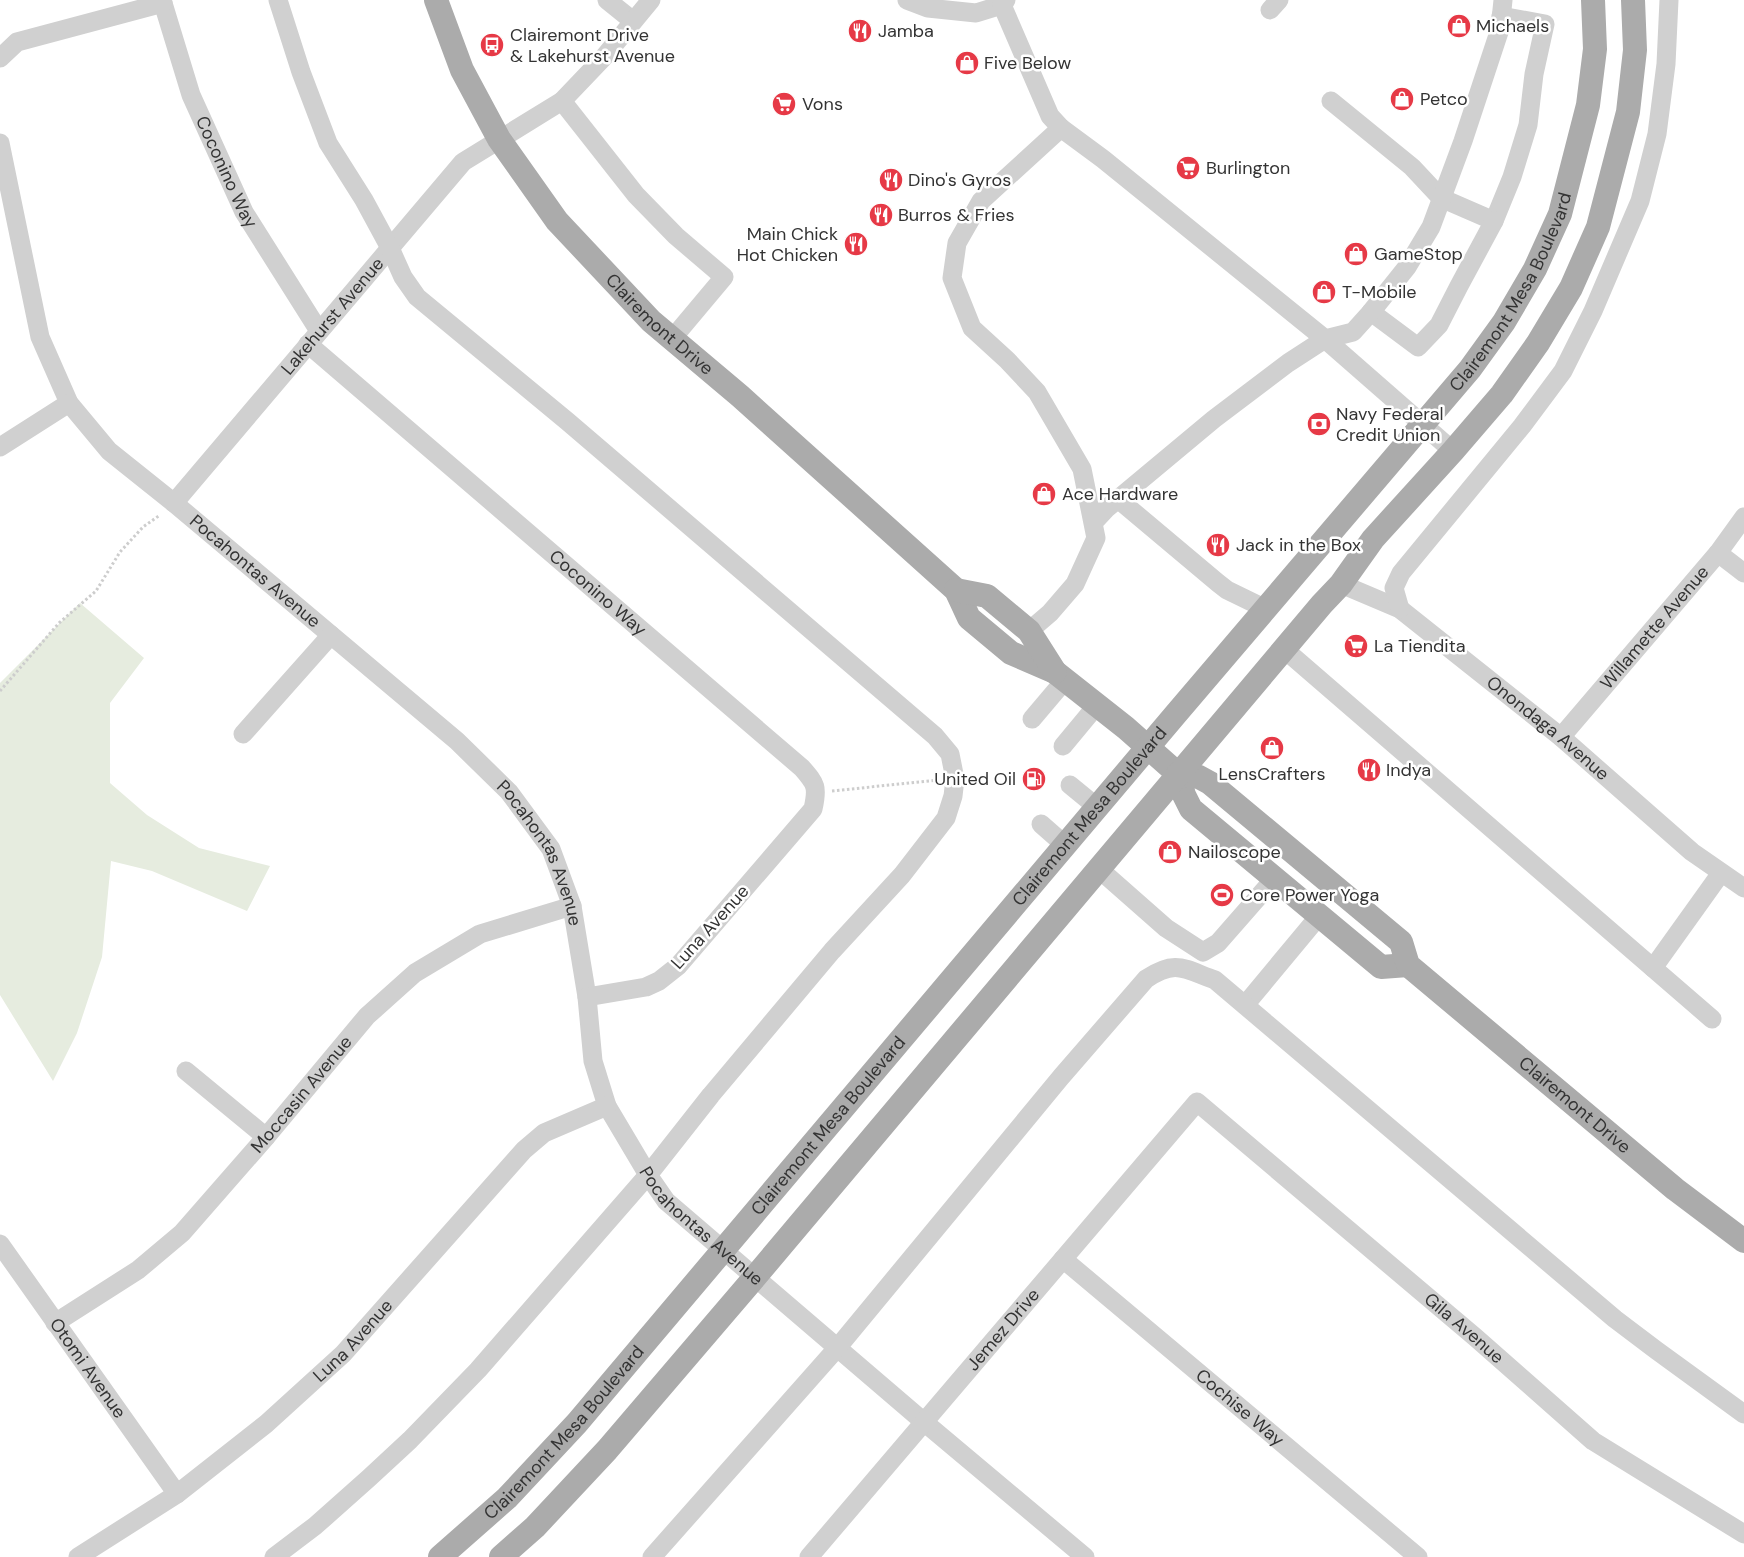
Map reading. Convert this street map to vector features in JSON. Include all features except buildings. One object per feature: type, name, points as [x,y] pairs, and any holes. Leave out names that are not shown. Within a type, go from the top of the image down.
[{"type":"main road","name":"Clairemont Drive","points":[[436,0],[462,70],[499,139],[557,221],[650,321],[747,403],[956,590],[969,618],[1011,653],[1060,676],[1148,747],[1178,774]]},
{"type":"main road","name":"Clairemont Mesa Boulevard","points":[[440,1557],[506,1498],[577,1423],[1470,369],[1504,322],[1535,269],[1560,214],[1588,105],[1595,49],[1593,0]]},
{"type":"main road","points":[[501,1557],[535,1527],[607,1450],[1322,604],[1341,584],[1373,539],[1502,394],[1538,343],[1571,288],[1598,227],[1628,112],[1635,50],[1634,0]]},
{"type":"main road","name":"Clairemont Drive","points":[[956,590],[988,596],[1029,631],[1060,676]]},
{"type":"main road","points":[[1178,774],[1199,776],[1210,782],[1401,942],[1408,966],[1381,967],[1274,879],[1191,809],[1184,795],[1178,774]]},
{"type":"main road","name":"Clairemont Drive","points":[[1408,966],[1675,1189],[1744,1241]]},
{"type":"street","points":[[274,1557],[315,1526],[410,1440],[478,1370],[648,1175],[711,1095],[819,966],[902,875],[946,818],[953,796],[955,779],[950,754],[935,736],[567,421],[417,297],[403,277],[390,248],[364,200],[328,143],[301,72],[278,0]]},
{"type":"street","points":[[607,0],[633,22]]},
{"type":"street","name":"Lakehurst Avenue","points":[[174,503],[463,162],[562,101],[604,57],[651,0]]},
{"type":"street","points":[[907,0],[928,8],[976,13],[1004,2],[1050,116],[1061,128],[1103,159],[1325,339],[1453,451]]},
{"type":"street","points":[[1400,609],[1394,588],[1401,573],[1522,426],[1562,371],[1592,311],[1640,201],[1657,134],[1666,64],[1668,0]]},
{"type":"street","points":[[0,58],[16,42],[162,2]]},
{"type":"street","name":"Coconino Way","points":[[162,2],[191,96],[244,212],[314,337],[802,768],[812,779],[817,792]]},
{"type":"street","points":[[1093,523],[1106,509],[1214,420],[1288,363],[1325,339],[1354,332],[1407,267],[1431,227],[1463,140],[1497,38],[1502,8],[1545,24],[1534,74],[1528,126],[1512,178],[1494,221],[1440,325],[1418,347],[1371,312]]},
{"type":"street","points":[[562,101],[636,195],[676,236],[724,277],[672,339]]},
{"type":"street","points":[[1331,101],[1412,167],[1441,198],[1494,221]]},
{"type":"street","points":[[1029,631],[1050,613],[1075,584],[1096,538],[1082,469],[1037,392],[1007,360],[972,328],[952,278],[958,243],[981,201],[1061,128]]},
{"type":"street","name":"Pocahontas Avenue","points":[[0,143],[40,337],[70,403],[109,451],[174,503],[457,741],[509,792],[551,849],[572,906],[587,997],[593,1060],[606,1106],[648,1175],[666,1200],[723,1251],[838,1347],[1079,1555]]},
{"type":"street","points":[[0,448],[70,403]]},
{"type":"street","points":[[1118,499],[1227,590],[1266,609]]},
{"type":"street","name":"Willamette Avenue","points":[[1561,737],[1718,552],[1744,517]]},
{"type":"street","points":[[1718,552],[1744,573]]},
{"type":"street","name":"Onondaga Avenue","points":[[1341,584],[1400,609],[1561,737],[1692,852],[1744,888]]},
{"type":"street","points":[[243,734],[331,635]]},
{"type":"street","points":[[1284,650],[1712,1019]]},
{"type":"street","points":[[1032,719],[1060,676]]},
{"type":"street","points":[[1064,746],[1097,705]]},
{"type":"street","points":[[1070,785],[1098,808]]},
{"type":"street","name":"Luna Avenue","points":[[587,997],[646,987],[659,982],[678,966],[813,809],[817,792]]},
{"type":"street","points":[[1040,824],[1066,846]]},
{"type":"street","points":[[1098,869],[1166,928],[1203,952],[1218,943],[1274,879]]},
{"type":"street","points":[[1653,968],[1721,873]]},
{"type":"street","name":"Moccasin Avenue","points":[[55,1323],[138,1270],[182,1233],[266,1137],[367,1016],[415,973],[480,934],[572,906]]},
{"type":"street","points":[[1244,1005],[1320,916]]},
{"type":"street","points":[[652,1557],[838,1347],[1061,1077],[1146,979],[1161,969],[1178,967],[1215,980],[1615,1319],[1744,1414]]},
{"type":"street","points":[[186,1071],[266,1137]]},
{"type":"street","name":"Jemez Drive","points":[[809,1557],[1197,1102]]},
{"type":"street","name":"Gila Avenue","points":[[1197,1102],[1475,1337],[1593,1441],[1744,1534]]},
{"type":"street","name":"Luna Avenue","points":[[78,1557],[177,1494],[266,1424],[343,1354],[524,1150],[544,1133],[606,1106]]},
{"type":"street","name":"Otomi Avenue","points":[[0,1244],[177,1494]]},
{"type":"street","name":"Cochise Way","points":[[1063,1259],[1418,1557]]},
{"type":"path","points":[[0,691],[60,623],[96,591],[120,552],[144,527],[174,503]]},
{"type":"path","points":[[817,792],[955,779]]},
{"type":"shaded area","points":[[80,603],[144,658],[110,703],[110,783],[147,815],[199,848],[270,866],[247,911],[152,871],[111,861],[102,957],[77,1033],[53,1081],[0,995],[0,683]]},
{"type":"place","name":"Michaels","points":[[1459,26]]},
{"type":"place","name":"Jamba","points":[[860,31]]},
{"type":"place","name":"Clairemont Drive & Lakehurst Avenue","points":[[492,45]]},
{"type":"place","name":"Five Below","points":[[967,63]]},
{"type":"place","name":"Petco","points":[[1402,99]]},
{"type":"place","name":"Vons","points":[[784,104]]},
{"type":"place","name":"Burlington","points":[[1188,168]]},
{"type":"place","name":"Dino's Gyros","points":[[891,180]]},
{"type":"place","name":"Burros & Fries","points":[[881,215]]},
{"type":"place","name":"Main Chick Hot Chicken","points":[[856,244]]},
{"type":"place","name":"GameStop","points":[[1356,254]]},
{"type":"place","name":"T-Mobile","points":[[1324,292]]},
{"type":"place","name":"Navy Federal Credit Union","points":[[1319,424]]},
{"type":"place","name":"Ace Hardware","points":[[1044,494]]},
{"type":"place","name":"Jack in the Box","points":[[1218,545]]},
{"type":"place","name":"La Tiendita","points":[[1356,646]]},
{"type":"place","name":"LensCrafters","points":[[1272,748]]},
{"type":"place","name":"Indya","points":[[1369,770]]},
{"type":"place","name":"United Oil","points":[[1034,779]]},
{"type":"place","name":"Nailoscope","points":[[1170,852]]},
{"type":"place","name":"Core Power Yoga","points":[[1222,895]]}]
